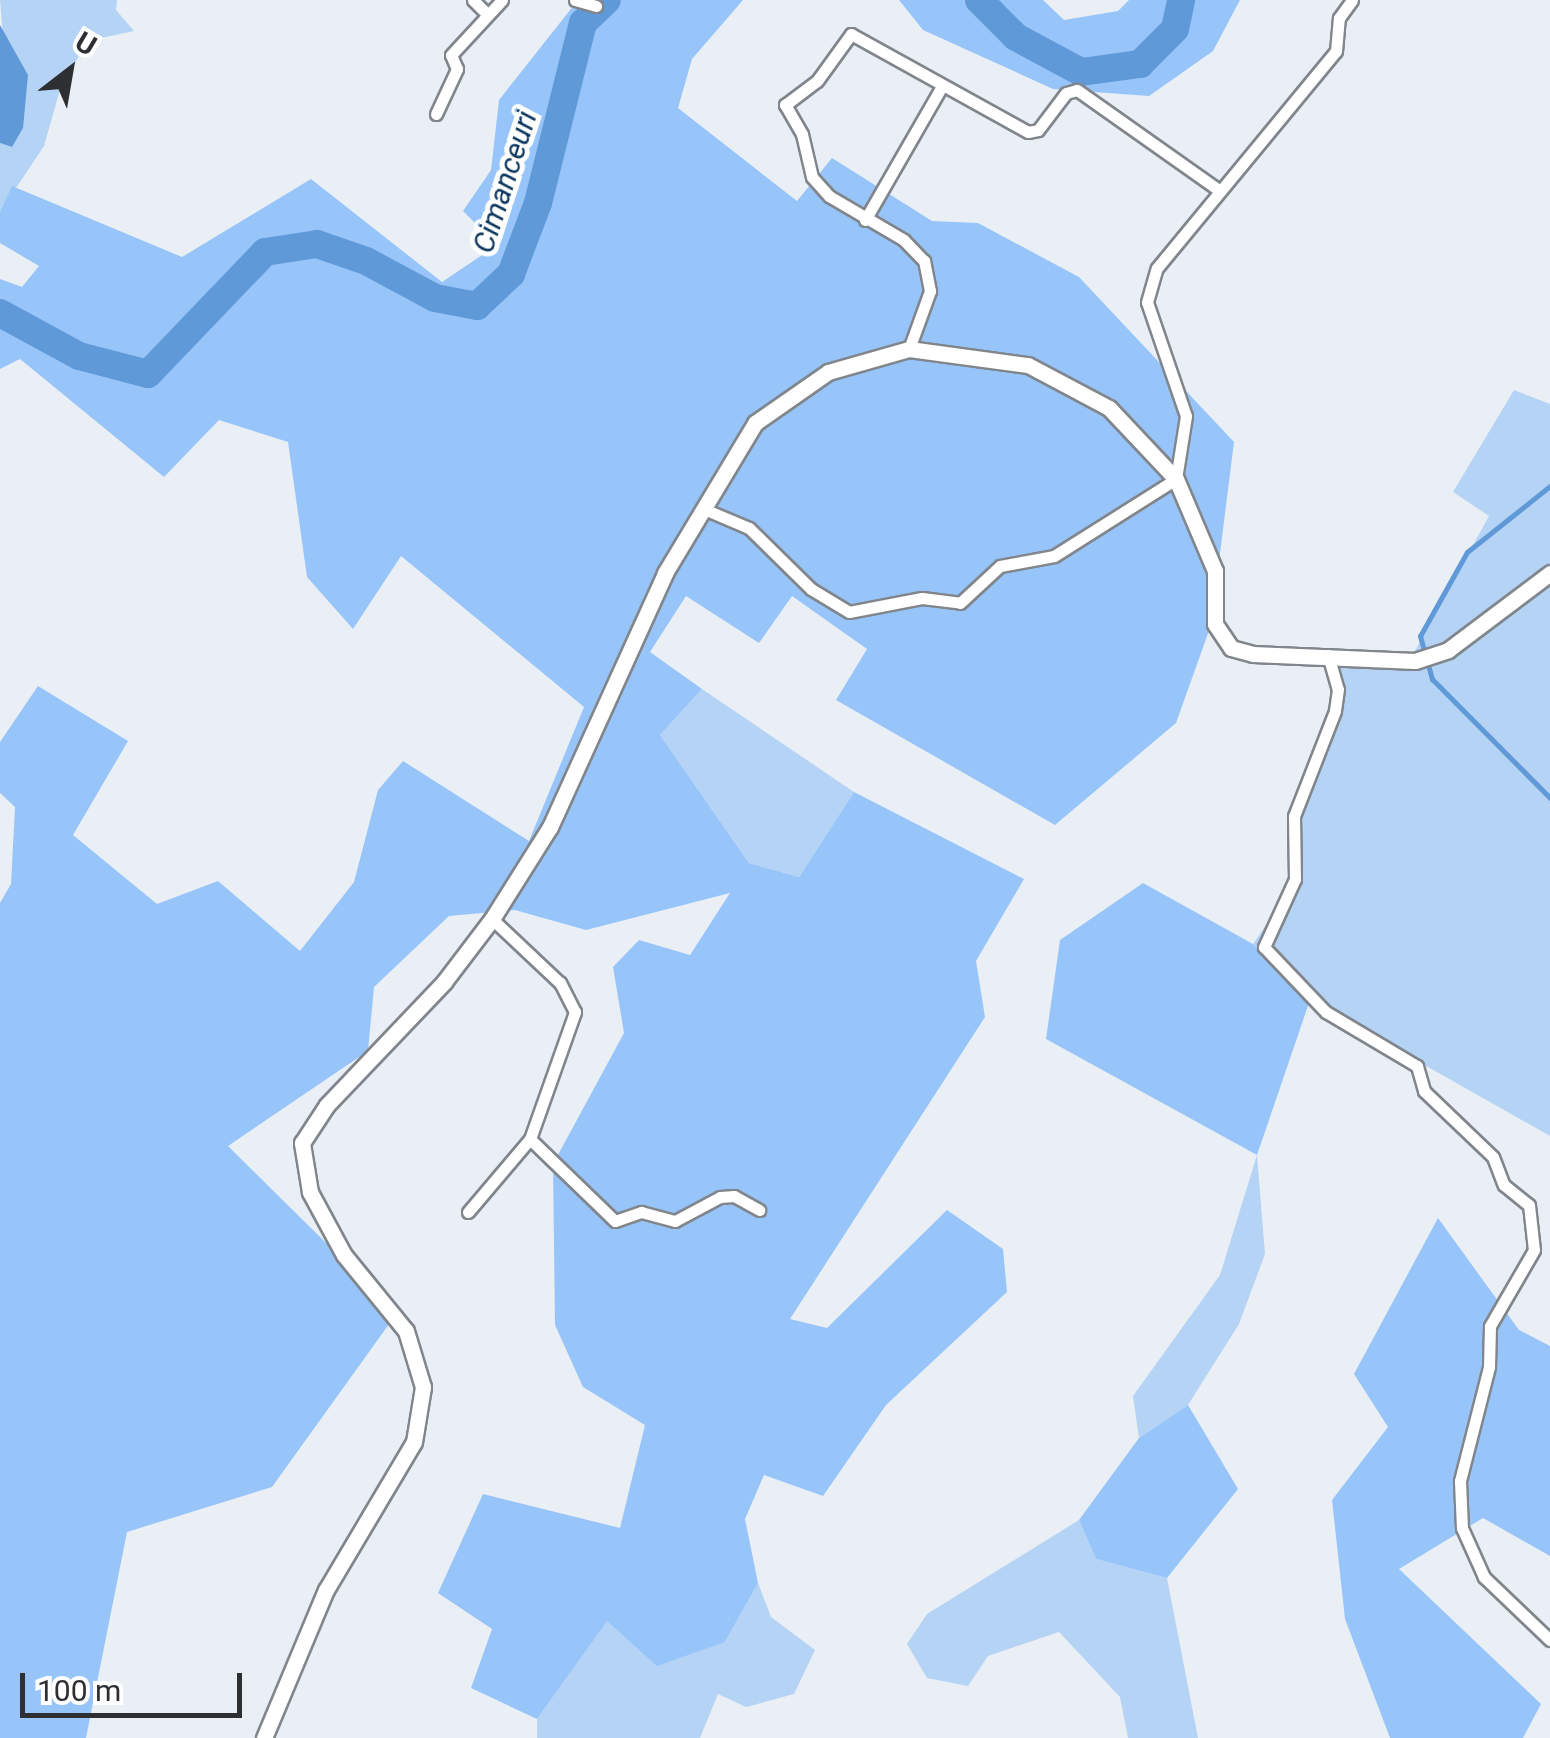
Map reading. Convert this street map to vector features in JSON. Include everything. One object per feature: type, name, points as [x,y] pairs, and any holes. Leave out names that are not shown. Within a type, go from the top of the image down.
[{"type":"street","points":[[473,0],[488,14]]},
{"type":"street","points":[[436,114],[457,68],[451,55],[502,0]]},
{"type":"street","points":[[574,0],[596,6]]},
{"type":"street","points":[[704,509],[750,528],[811,589],[849,612],[922,598],[960,603],[1000,566],[1054,556],[1176,479],[1186,416],[1147,302],[1157,268],[1336,51],[1340,18],[1352,0]]},
{"type":"street","points":[[909,349],[930,291],[924,261],[904,240],[865,220],[812,176],[802,134],[785,105],[817,81],[850,34],[1028,132],[1038,130],[1066,93],[1077,90],[1219,190]]},
{"type":"street","points":[[865,220],[942,86]]},
{"type":"street","points":[[264,1738],[326,1590],[414,1442],[423,1387],[406,1331],[344,1254],[310,1192],[302,1143],[327,1105],[444,982],[492,919],[550,827],[665,573],[755,423],[828,372],[909,349],[1028,366],[1109,408],[1176,479],[1215,572],[1215,624],[1221,638],[1230,648],[1253,654],[1415,661],[1436,655],[1550,573]]},
{"type":"street","points":[[1328,655],[1338,689],[1335,711],[1294,816],[1295,880],[1264,947],[1326,1012],[1417,1066],[1424,1090],[1493,1157],[1504,1185],[1529,1205],[1534,1250],[1490,1326],[1488,1367],[1460,1481],[1462,1528],[1484,1576],[1550,1640]]},
{"type":"street","points":[[468,1212],[530,1140],[575,1012],[560,983],[492,919]]},
{"type":"street","points":[[530,1140],[615,1221],[642,1212],[675,1220],[720,1197],[734,1196],[759,1210]]},
{"type":"shaded area","points":[[0,0],[117,0],[116,10],[134,31],[87,41],[59,93],[44,146],[0,212],[0,143],[12,147]]},
{"type":"shaded area","points":[[578,0],[743,0],[692,59],[678,108],[797,201],[832,158],[932,221],[978,223],[1079,277],[1234,442],[1211,625],[1176,723],[1055,825],[836,700],[867,649],[792,596],[759,643],[686,596],[650,652],[702,689],[660,735],[749,863],[799,877],[854,792],[1024,879],[976,961],[985,1017],[790,1319],[827,1328],[947,1210],[1003,1249],[1007,1292],[886,1405],[823,1496],[764,1475],[745,1519],[758,1583],[725,1642],[657,1666],[607,1621],[537,1719],[471,1688],[492,1629],[438,1593],[483,1494],[620,1528],[645,1425],[583,1387],[555,1325],[553,1164],[624,1033],[613,967],[639,940],[690,955],[730,893],[586,930],[515,910],[449,916],[374,987],[368,1051],[228,1146],[397,1313],[272,1487],[127,1532],[86,1738],[0,1738],[0,903],[11,884],[15,807],[0,793],[0,742],[38,686],[128,741],[73,835],[157,904],[218,881],[300,951],[354,882],[378,790],[403,761],[529,841],[584,707],[401,556],[353,629],[307,577],[288,442],[219,420],[164,477],[20,359],[0,369],[0,279],[22,287],[39,266],[0,243],[0,212],[12,186],[182,257],[311,179],[442,282],[497,245],[463,211],[491,170],[499,100]]},
{"type":"shaded area","points":[[899,0],[1043,0],[1064,20],[1118,11],[1129,0],[1240,0],[1213,51],[1149,96],[1053,89],[923,30]]},
{"type":"shaded area","points":[[0,25],[28,75],[23,128],[12,147],[0,143]]},
{"type":"shaded area","points":[[1514,390],[1550,404],[1550,1136],[1310,1000],[1253,944],[1298,878],[1292,804],[1333,702],[1325,655],[1411,658],[1489,516],[1453,492]]},
{"type":"shaded area","points":[[702,689],[854,792],[799,877],[749,863],[660,735]]},
{"type":"shaded area","points":[[1143,883],[1253,944],[1310,1000],[1257,1155],[1046,1039],[1060,940]]},
{"type":"shaded area","points":[[1257,1155],[1265,1254],[1239,1324],[1188,1405],[1139,1438],[1133,1396],[1220,1275]]},
{"type":"shaded area","points":[[1438,1218],[1519,1330],[1550,1346],[1550,1556],[1483,1518],[1399,1569],[1541,1704],[1523,1738],[1390,1738],[1345,1619],[1332,1500],[1388,1427],[1354,1374]]},
{"type":"shaded area","points":[[1188,1405],[1238,1489],[1167,1578],[1096,1559],[1079,1520],[1139,1438]]},
{"type":"shaded area","points":[[1079,1520],[1096,1559],[1167,1578],[1198,1738],[1128,1738],[1120,1697],[1059,1632],[988,1656],[968,1686],[927,1678],[907,1644],[927,1614]]},
{"type":"shaded area","points":[[758,1583],[771,1617],[815,1650],[794,1694],[746,1707],[718,1694],[700,1738],[537,1738],[537,1719],[607,1620],[725,1642]]},
{"type":"waterway","name":"Cimanceuri","points":[[0,313],[79,356],[148,374],[265,252],[317,244],[366,261],[435,298],[477,306],[511,274],[538,203],[583,23],[607,0]]},
{"type":"waterway","name":"Cimanceuri","points":[[979,0],[1016,37],[1081,72],[1140,64],[1175,29],[1181,0]]},
{"type":"waterway","points":[[1550,486],[1467,552],[1420,636],[1432,679],[1550,798]]}]
